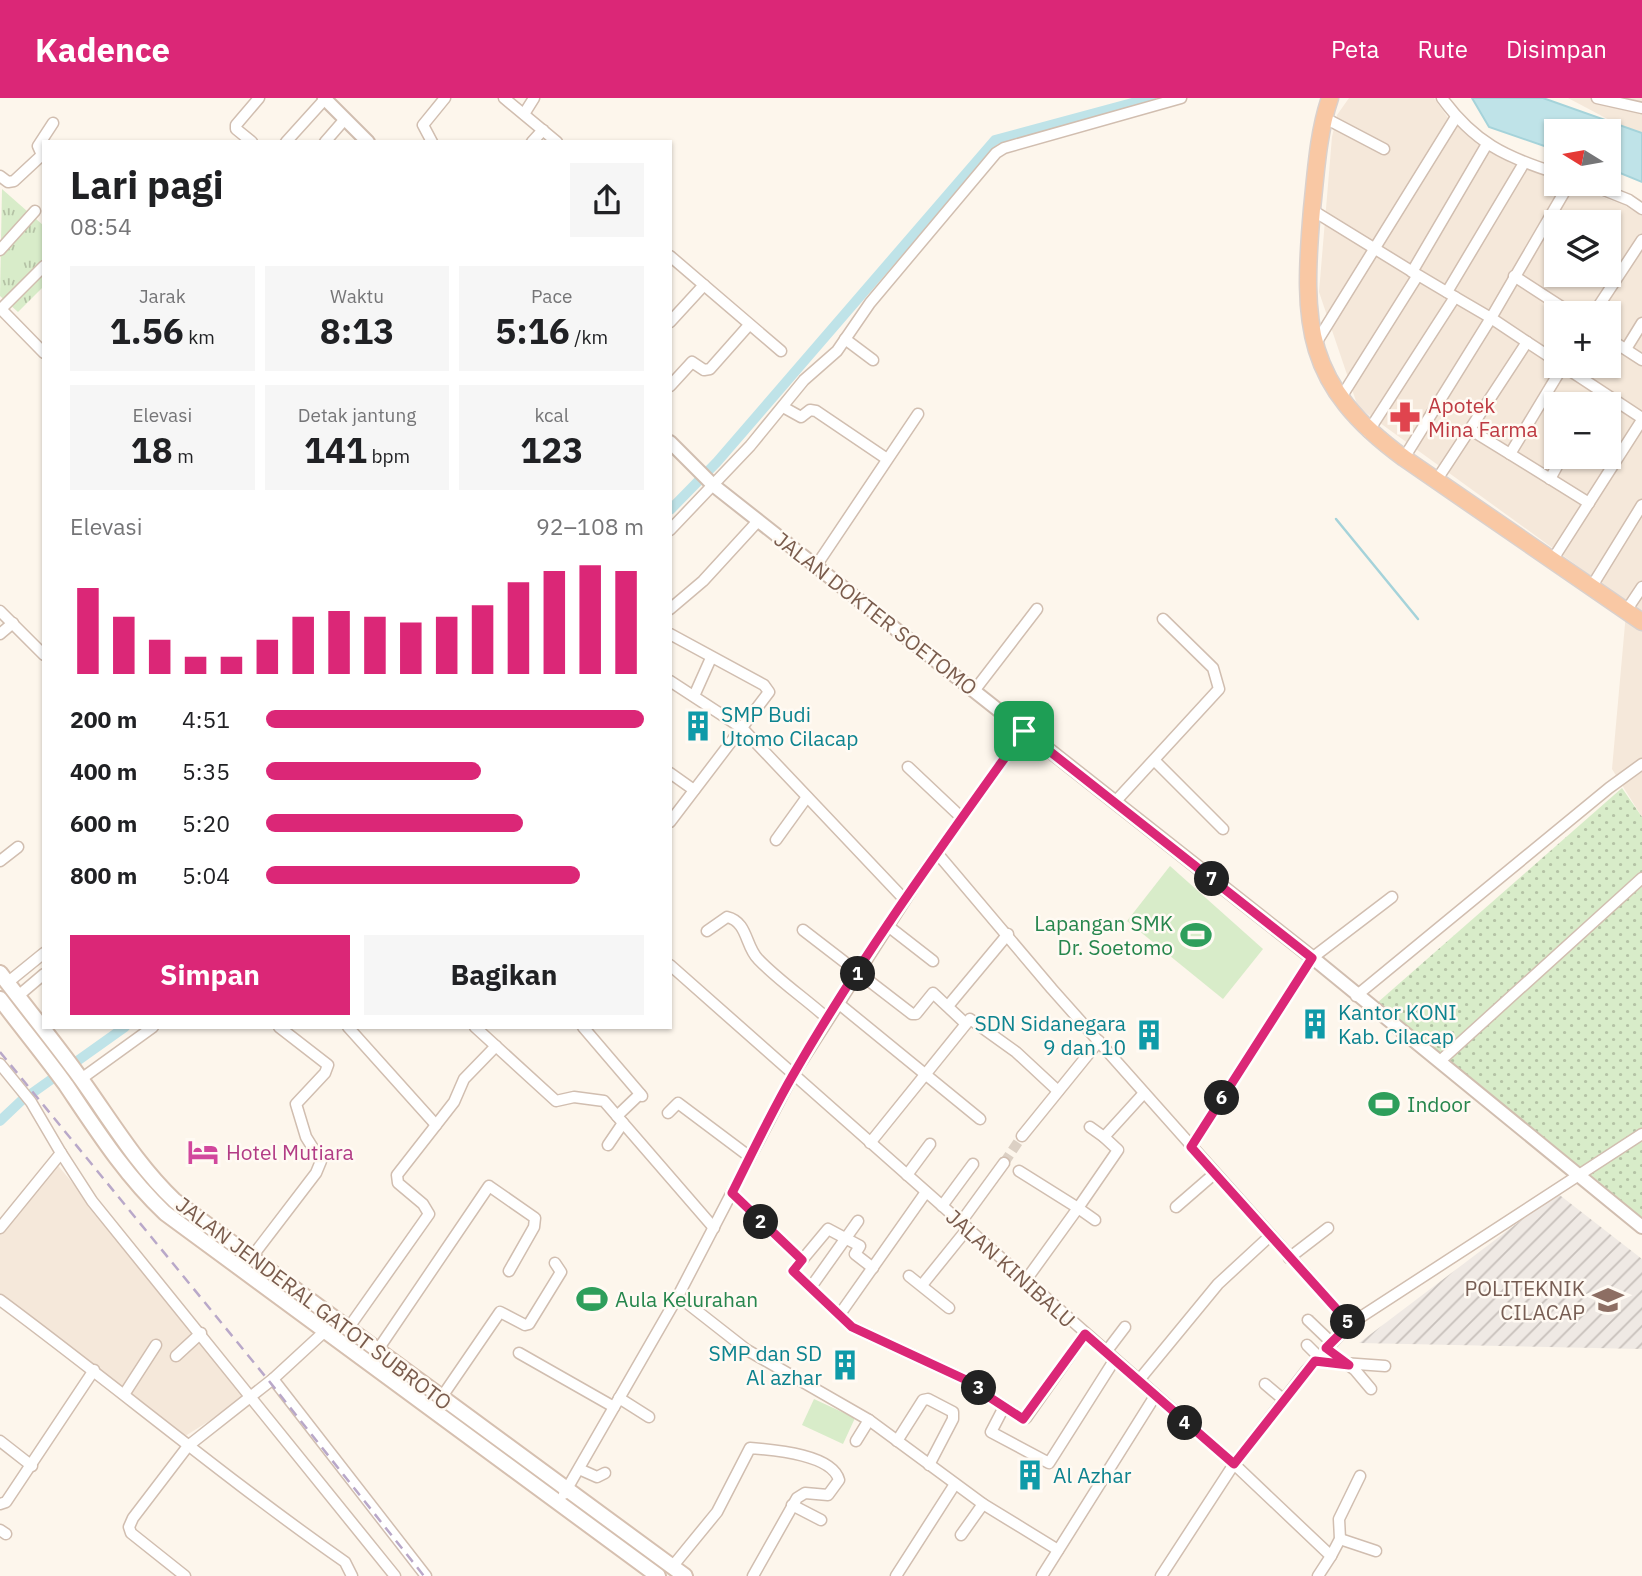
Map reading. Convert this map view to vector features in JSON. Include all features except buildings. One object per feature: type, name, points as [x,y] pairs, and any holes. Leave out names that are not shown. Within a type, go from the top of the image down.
[{"type":"highway","points":[[1330,98],[1323,117],[1312,210],[1307,289],[1319,360],[1340,399],[1368,432],[1642,622]]},
{"type":"main road","name":"JALAN JENDERAL GATOT SUBROTO","points":[[4,978],[42,1028]]},
{"type":"main road","name":"JALAN JENDERAL GATOT SUBROTO","points":[[0,999],[55,1071],[106,1146],[141,1191],[165,1213],[658,1576]]},
{"type":"main road","name":"JALAN JENDERAL GATOT SUBROTO","points":[[43,1029],[79,1077],[118,1137],[153,1180],[175,1201],[685,1576]]},
{"type":"street","points":[[250,140],[236,129],[236,125],[259,98]]},
{"type":"street","points":[[431,140],[423,125],[445,98]]},
{"type":"street","points":[[504,98],[555,140]]},
{"type":"street","points":[[524,114],[534,98]]},
{"type":"street","points":[[672,528],[709,482],[783,407],[804,380],[830,358],[870,303],[999,152],[1181,98]]},
{"type":"street","points":[[1442,98],[1456,117],[1487,144],[1524,163],[1544,169]]},
{"type":"street","points":[[1599,98],[1642,108]]},
{"type":"street","points":[[288,140],[325,99],[366,140]]},
{"type":"street","points":[[1323,117],[1384,149]]},
{"type":"street","points":[[1315,344],[1376,250],[1456,117]]},
{"type":"street","points":[[327,140],[345,119]]},
{"type":"street","points":[[0,176],[8,182],[14,181],[42,155],[38,146],[53,123]]},
{"type":"street","points":[[534,140],[543,130]]},
{"type":"street","points":[[1340,399],[1487,144]]},
{"type":"street","points":[[1368,432],[1451,295],[1524,163]]},
{"type":"street","points":[[1404,458],[1562,196]]},
{"type":"street","points":[[1619,196],[1642,209]]},
{"type":"street","points":[[1312,210],[1544,353]]},
{"type":"street","points":[[0,250],[35,211]]},
{"type":"street","points":[[1602,301],[1642,240]]},
{"type":"street","points":[[672,258],[781,351]]},
{"type":"street","points":[[42,268],[1,309],[42,351]]},
{"type":"street","points":[[1514,276],[1553,301]]},
{"type":"street","points":[[672,320],[704,285]]},
{"type":"street","points":[[1626,349],[1642,323]]},
{"type":"street","points":[[672,384],[692,362],[704,370],[710,369],[749,325]]},
{"type":"street","points":[[845,339],[873,360]]},
{"type":"street","points":[[1436,481],[1527,342]]},
{"type":"street","points":[[1621,346],[1642,359]]},
{"type":"street","points":[[1510,454],[1556,378]]},
{"type":"street","points":[[1553,559],[1642,419],[1580,378]]},
{"type":"street","points":[[783,407],[801,417],[810,410],[816,411],[887,459]]},
{"type":"street","points":[[816,566],[918,414]]},
{"type":"street","points":[[1471,430],[1588,503]]},
{"type":"street","name":"JALAN DOKTER SOETOMO","points":[[673,449],[709,482],[1312,958],[1642,1227]]},
{"type":"street","points":[[1550,479],[1555,469]]},
{"type":"street","points":[[1592,586],[1642,505]]},
{"type":"street","points":[[672,608],[703,581],[758,521]]},
{"type":"street","points":[[1626,611],[1642,587]]},
{"type":"street","points":[[974,691],[1037,609]]},
{"type":"street","points":[[0,611],[42,653]]},
{"type":"street","points":[[1115,802],[1214,696],[1219,683],[1213,668],[1163,619]]},
{"type":"street","points":[[0,634],[13,623]]},
{"type":"street","points":[[672,635],[768,688],[767,698],[672,819]]},
{"type":"street","points":[[694,696],[710,658]]},
{"type":"street","points":[[672,682],[742,728],[905,900]]},
{"type":"street","points":[[558,1504],[678,1296],[793,1075],[905,900],[1024,731]]},
{"type":"street","points":[[1155,761],[1223,828]]},
{"type":"street","points":[[1356,996],[1609,788],[1642,764]]},
{"type":"street","points":[[908,767],[962,818]]},
{"type":"street","points":[[672,774],[694,790]]},
{"type":"street","points":[[776,840],[807,797]]},
{"type":"street","points":[[0,861],[18,847]]},
{"type":"street","points":[[937,853],[1214,1174],[1350,1324]]},
{"type":"street","points":[[1440,1062],[1642,878]]},
{"type":"street","points":[[1191,1147],[1312,958],[1392,897]]},
{"type":"street","points":[[706,931],[722,919],[734,919],[741,926],[757,959],[828,1019]]},
{"type":"street","points":[[888,926],[933,961]]},
{"type":"street","points":[[803,930],[915,1015],[933,993],[965,1023]]},
{"type":"street","points":[[948,1006],[1008,934]]},
{"type":"street","points":[[4,978],[42,954]]},
{"type":"street","name":"JALAN KINIBALU","points":[[672,967],[1234,1464],[1332,1556]]},
{"type":"street","points":[[18,996],[42,976]]},
{"type":"street","points":[[838,1003],[980,1119]]},
{"type":"street","points":[[870,1143],[965,1023],[971,1020],[1016,1052],[1058,1091]]},
{"type":"street","points":[[79,1077],[150,1029]]},
{"type":"street","points":[[251,1258],[316,1173],[321,1161],[306,1137],[296,1104],[325,1073],[328,1065],[282,1029]]},
{"type":"street","points":[[350,1029],[436,1125]]},
{"type":"street","points":[[477,1029],[556,1101],[574,1097],[601,1099],[714,1228]]},
{"type":"street","points":[[585,1029],[641,1095],[620,1119],[608,1145]]},
{"type":"street","points":[[1022,1136],[1099,1041]]},
{"type":"street","points":[[347,1330],[429,1214],[424,1204],[396,1178],[458,1096],[464,1079],[496,1046]]},
{"type":"street","points":[[0,1064],[31,1102],[92,1201],[394,1576]]},
{"type":"street","points":[[1104,1137],[1144,1093]]},
{"type":"street","points":[[667,1113],[678,1103],[750,1157]]},
{"type":"street","points":[[1026,1280],[1118,1150],[1090,1127]]},
{"type":"street","points":[[1161,1576],[1234,1464],[1317,1359],[1350,1324],[1642,1135]]},
{"type":"street","points":[[907,1175],[930,1143]]},
{"type":"street","points":[[0,1228],[61,1153]]},
{"type":"street","points":[[922,1285],[965,1225],[1004,1163]]},
{"type":"street","points":[[942,1206],[973,1164]]},
{"type":"street","points":[[1019,1171],[1096,1220]]},
{"type":"street","points":[[1176,1207],[1214,1174]]},
{"type":"street","points":[[377,1351],[489,1186],[535,1218],[534,1227],[509,1271]]},
{"type":"street","points":[[841,1314],[926,1192]]},
{"type":"street","points":[[732,1193],[802,1260]]},
{"type":"street","points":[[811,1287],[858,1221]]},
{"type":"street","points":[[1289,1258],[1328,1227]]},
{"type":"street","points":[[873,1268],[855,1254],[860,1246],[828,1229],[793,1271],[852,1327],[977,1385],[983,1393],[1026,1418],[1085,1334]]},
{"type":"street","points":[[1139,1380],[1218,1284],[1270,1236]]},
{"type":"street","points":[[441,1398],[500,1312],[525,1325],[529,1324],[561,1272],[555,1263]]},
{"type":"street","points":[[909,1276],[949,1308]]},
{"type":"street","points":[[678,1296],[747,1350],[869,1419],[983,1504],[1058,1550]]},
{"type":"street","points":[[0,1300],[125,1393],[244,1490],[345,1562],[352,1576]]},
{"type":"street","points":[[1308,1320],[1371,1389]]},
{"type":"street","points":[[1106,1352],[1125,1326]]},
{"type":"street","points":[[185,1576],[138,1539],[129,1527],[188,1446],[273,1379],[324,1332]]},
{"type":"street","points":[[176,1356],[201,1334]]},
{"type":"street","points":[[125,1393],[156,1345]]},
{"type":"street","points":[[1307,1345],[1317,1359],[1349,1365],[1385,1366]]},
{"type":"street","points":[[519,1353],[649,1417]]},
{"type":"street","points":[[1004,1407],[990,1432],[1049,1463],[1115,1359]]},
{"type":"street","points":[[1,1506],[32,1466],[94,1370]]},
{"type":"street","points":[[273,1379],[426,1576]]},
{"type":"street","points":[[1265,1384],[1284,1400]]},
{"type":"street","points":[[1042,1576],[1155,1396]]},
{"type":"street","points":[[897,1441],[923,1400],[928,1399],[953,1412],[953,1419],[929,1465]]},
{"type":"street","points":[[856,1441],[869,1419]]},
{"type":"street","points":[[0,1441],[32,1466]]},
{"type":"street","points":[[672,1567],[717,1512],[750,1448],[807,1456],[838,1475],[836,1486],[828,1495],[801,1494],[792,1505],[753,1576]]},
{"type":"street","points":[[579,1469],[597,1477],[605,1473]]},
{"type":"street","points":[[1322,1575],[1340,1539],[1339,1519],[1360,1476]]},
{"type":"street","points":[[896,1576],[955,1484]]},
{"type":"street","points":[[961,1535],[983,1504]]},
{"type":"street","points":[[792,1505],[821,1520]]},
{"type":"street","points":[[1340,1539],[1376,1551]]},
{"type":"shaded area","points":[[1349,98],[1434,98],[1451,122],[1510,163],[1544,176],[1544,196],[1600,196],[1624,205],[1642,216],[1642,817],[1612,769],[1627,602],[1358,407],[1319,292],[1332,137],[1337,115]]},
{"type":"shaded area","points":[[1568,98],[1642,98],[1642,139],[1621,126],[1621,119],[1608,119]]},
{"type":"shaded area","points":[[55,1162],[250,1395],[179,1440],[0,1300],[0,1225]]},
{"type":"shaded area","points":[[1557,1193],[1642,1259],[1642,1349],[1359,1343]]},
{"type":"green space","points":[[2,189],[42,224],[42,288],[18,312],[0,296]]},
{"type":"green space","points":[[1622,788],[1642,817],[1642,1220],[1377,1003]]},
{"type":"green space","name":"Lapangan SMK Dr. Soetomo","points":[[1170,866],[1263,949],[1223,999],[1127,921]]},
{"type":"green space","points":[[814,1399],[855,1418],[843,1444],[802,1425]]},
{"type":"water","points":[[1472,98],[1543,98],[1602,119],[1544,119],[1544,146],[1489,127]]},
{"type":"water","points":[[1621,126],[1642,133],[1642,182],[1621,173]]},
{"type":"waterway","points":[[672,508],[717,462],[995,140],[1151,98]]},
{"type":"waterway","points":[[1336,519],[1418,619]]},
{"type":"waterway","points":[[0,1121],[21,1101],[122,1029]]},
{"type":"tunnel","points":[[1004,1163],[1022,1136]]},
{"type":"railway","points":[[0,1052],[269,1381],[424,1576]]},
{"type":"place","name":"Apotek Mina Farma","points":[[1405,417]]},
{"type":"place","name":"SMP Budi Utomo Cilacap","points":[[698,726]]},
{"type":"place","name":"Lapangan SMK Dr. Soetomo","points":[[1196,935]]},
{"type":"place","name":"Kantor KONI Kab. Cilacap","points":[[1315,1024]]},
{"type":"place","name":"SDN Sidanegara 9 dan 10","points":[[1149,1035]]},
{"type":"place","name":"Indoor","points":[[1384,1104]]},
{"type":"place","name":"Hotel Mutiara","points":[[203,1152]]},
{"type":"place","name":"Aula Kelurahan","points":[[592,1299]]},
{"type":"place","name":"POLITEKNIK CILACAP","points":[[1608,1300]]},
{"type":"place","name":"SMP dan SD Al azhar","points":[[845,1365]]},
{"type":"place","name":"Al Azhar","points":[[1030,1475]]},
{"type":"route","points":[[1024,731],[1312,958],[1191,1147],[1350,1324],[1326,1348],[1349,1365],[1315,1361],[1234,1464],[1085,1334],[1023,1419],[983,1393],[977,1385],[852,1327],[793,1271],[802,1260],[781,1243],[732,1193],[793,1075],[838,1003],[922,874],[1024,731]]}]
